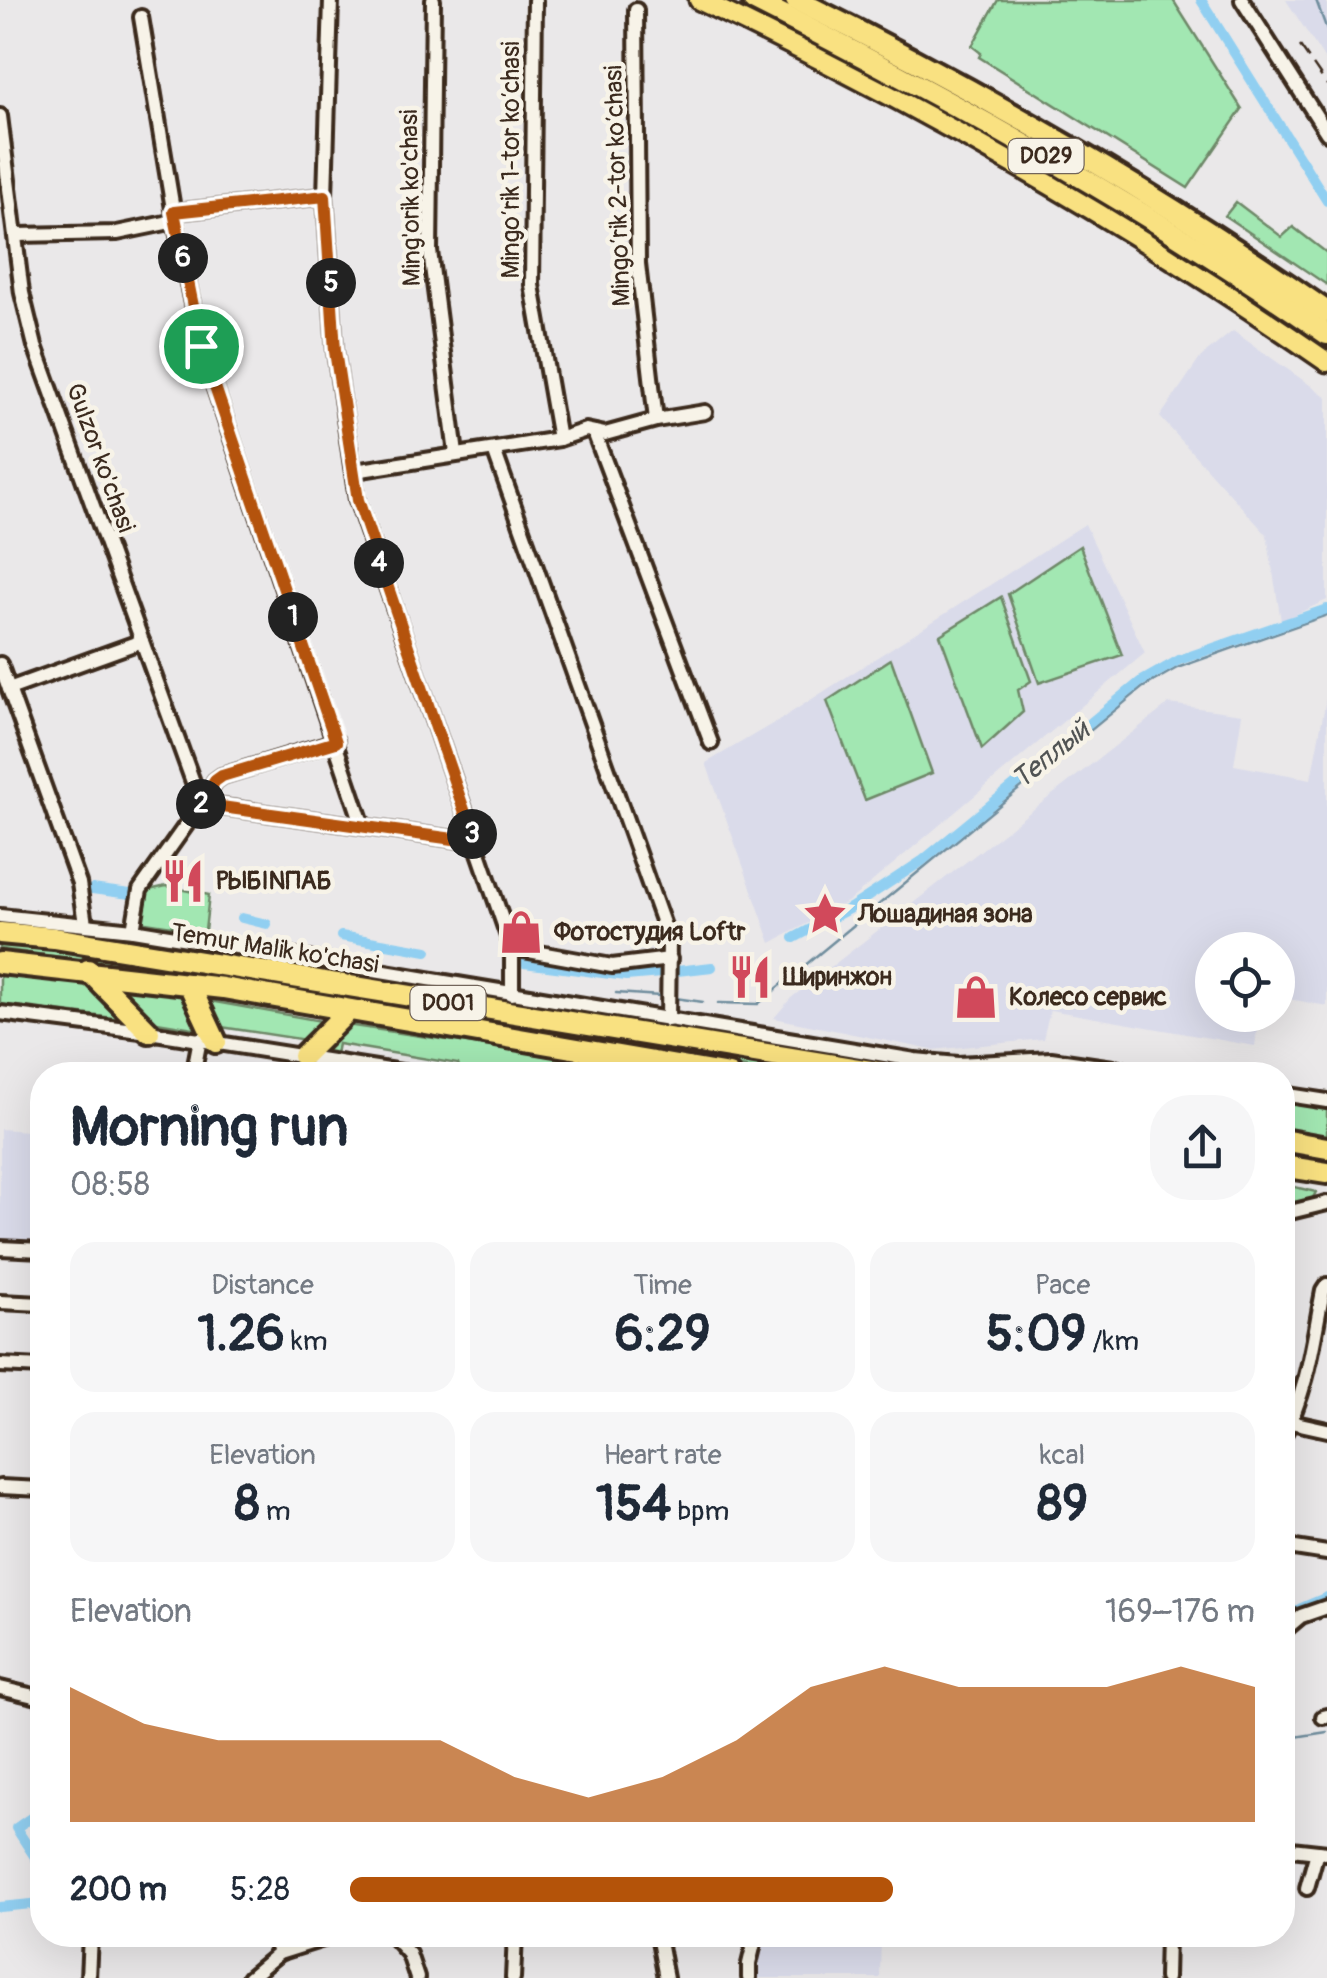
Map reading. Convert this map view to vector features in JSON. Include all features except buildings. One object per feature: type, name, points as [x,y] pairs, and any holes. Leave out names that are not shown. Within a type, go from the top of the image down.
[{"type":"highway","name":"D029","points":[[753,0],[900,74],[1107,191],[1327,334]]},
{"type":"highway","name":"D029","points":[[796,0],[912,58],[1071,149],[1327,312]]},
{"type":"highway","name":"Temur Malik ko'chasi","points":[[0,933],[634,1022],[823,1062]]},
{"type":"highway","name":"Temur Malik ko'chasi","points":[[0,962],[189,984],[653,1062]]},
{"type":"highway","points":[[88,970],[149,1032]]},
{"type":"highway","points":[[189,984],[208,1041]]},
{"type":"highway","points":[[303,1056],[348,1010]]},
{"type":"highway","points":[[1295,1142],[1327,1148]]},
{"type":"highway","points":[[1295,1168],[1327,1173]]},
{"type":"main road","points":[[699,0],[781,38],[1038,179],[1177,262],[1327,362]]},
{"type":"street","points":[[331,0],[325,196],[335,351],[358,500],[512,948],[512,994]]},
{"type":"street","name":"Ming'orik ko'chasi","points":[[433,0],[430,251],[456,454]]},
{"type":"street","name":"Mingo‘rik 1-tor ko‘chasi","points":[[534,0],[532,285],[560,439]]},
{"type":"street","points":[[1242,0],[1327,133]]},
{"type":"street","name":"Mingo‘rik 2-tor ko‘chasi","points":[[636,10],[638,264],[656,420]]},
{"type":"street","points":[[141,17],[201,346],[363,826]]},
{"type":"street","name":"Gulzor ko'chasi","points":[[0,116],[22,294],[35,346],[200,804]]},
{"type":"street","points":[[17,235],[117,233],[175,217],[325,196]]},
{"type":"street","points":[[355,472],[560,439],[586,430],[606,434],[704,412]]},
{"type":"street","points":[[594,432],[710,742]]},
{"type":"street","points":[[494,450],[665,928],[670,959],[668,1020]]},
{"type":"street","points":[[10,689],[142,642]]},
{"type":"street","points":[[0,664],[79,883],[86,924]]},
{"type":"street","points":[[133,930],[140,890],[215,781],[336,742]]},
{"type":"street","points":[[200,804],[475,842]]},
{"type":"street","points":[[0,916],[133,930],[512,994],[634,1022],[668,1020],[929,1062]]},
{"type":"street","points":[[512,948],[612,966],[670,959]]},
{"type":"street","points":[[0,1012],[340,1062]]},
{"type":"street","points":[[199,1062],[208,1041]]},
{"type":"street","points":[[795,1041],[812,1060]]},
{"type":"street","points":[[989,1062],[1051,1058],[1077,1062]]},
{"type":"street","points":[[1295,1096],[1327,1101]]},
{"type":"street","points":[[1295,1211],[1327,1203]]},
{"type":"street","points":[[0,1248],[30,1249]]},
{"type":"street","points":[[1295,1410],[1312,1360],[1322,1290],[1327,1285]]},
{"type":"street","points":[[0,1302],[30,1303]]},
{"type":"street","points":[[0,1364],[30,1366]]},
{"type":"street","points":[[1295,1423],[1327,1430]]},
{"type":"street","points":[[0,1487],[30,1488]]},
{"type":"street","points":[[1295,1548],[1327,1552]]},
{"type":"street","points":[[1295,1621],[1327,1607]]},
{"type":"street","points":[[0,1688],[30,1695]]},
{"type":"street","points":[[1295,1849],[1322,1852],[1306,1888]]},
{"type":"street","points":[[88,1978],[89,1947]]},
{"type":"street","points":[[278,1947],[280,1953]]},
{"type":"street","points":[[249,1978],[280,1953],[299,1947]]},
{"type":"street","points":[[403,1947],[417,1978]]},
{"type":"street","points":[[514,1978],[515,1947]]},
{"type":"street","points":[[660,1947],[666,1978]]},
{"type":"street","points":[[749,1978],[754,1947]]},
{"type":"street","points":[[1166,1978],[1167,1947]]},
{"type":"shaded area","points":[[1286,0],[1327,0],[1327,63]]},
{"type":"shaded area","points":[[1233,331],[1327,397],[1327,600],[1281,621],[1267,535],[1160,417],[1201,357]]},
{"type":"shaded area","points":[[1085,524],[1145,653],[849,901],[771,943],[706,763]]},
{"type":"shaded area","points":[[1327,694],[1327,1006],[1295,1000],[1295,932],[1195,932],[1195,1032],[1257,1032],[1255,1046],[1050,1010],[1043,1039],[932,1050],[774,1018],[791,998],[1169,704],[1242,714],[1234,765],[1311,779]]},
{"type":"shaded area","points":[[0,1129],[30,1131],[30,1246],[0,1244]]},
{"type":"shaded area","points":[[760,1947],[881,1947],[880,1978],[759,1978]]},
{"type":"green space","points":[[998,0],[1173,0],[1242,109],[1188,188],[979,57],[981,53],[972,46]]},
{"type":"green space","points":[[1236,202],[1282,237],[1293,227],[1327,253],[1327,285],[1225,216]]},
{"type":"green space","points":[[1080,546],[1122,655],[1039,683],[1008,594]]},
{"type":"green space","points":[[1001,597],[1031,681],[1018,690],[1023,712],[982,749],[940,635]]},
{"type":"green space","points":[[891,659],[932,773],[865,800],[827,701]]},
{"type":"green space","points":[[166,886],[209,895],[205,931],[139,921],[145,891]]},
{"type":"green space","points":[[0,943],[223,972],[755,1062],[711,1062],[220,978],[0,949]]},
{"type":"green space","points":[[0,970],[93,981],[130,1020],[0,1004]]},
{"type":"green space","points":[[394,977],[630,1017],[622,1021],[393,982]]},
{"type":"green space","points":[[110,983],[187,996],[205,1030],[145,1020]]},
{"type":"green space","points":[[204,1000],[327,1022],[312,1041],[215,1026]]},
{"type":"green space","points":[[340,1024],[594,1062],[446,1062],[338,1044],[336,1054],[324,1052]]},
{"type":"green space","points":[[805,1046],[900,1062],[864,1062],[811,1053]]},
{"type":"green space","points":[[1295,1102],[1327,1107],[1327,1137],[1295,1133]]},
{"type":"green space","points":[[1295,1187],[1316,1192],[1311,1201],[1295,1205]]},
{"type":"waterway","points":[[1201,0],[1327,201]]},
{"type":"waterway","points":[[1316,0],[1327,30]]},
{"type":"waterway","name":"Теплый","points":[[794,938],[852,907],[922,861],[1140,682],[1179,660],[1327,609]]},
{"type":"waterway","points":[[718,1003],[758,1004],[1142,688],[1177,668],[1327,615]]},
{"type":"waterway","name":"Теплый","points":[[92,889],[130,894]]},
{"type":"waterway","name":"Теплый","points":[[242,918],[267,924]]},
{"type":"waterway","name":"Теплый","points":[[341,936],[427,951]]},
{"type":"waterway","name":"Теплый","points":[[524,963],[626,976],[661,973]]},
{"type":"waterway","name":"Теплый","points":[[677,971],[712,967]]},
{"type":"waterway","points":[[616,993],[660,996]]},
{"type":"waterway","points":[[675,998],[703,1002]]},
{"type":"waterway","points":[[1295,1612],[1327,1597]]},
{"type":"waterway","points":[[1295,1737],[1327,1732]]},
{"type":"waterway","points":[[30,1818],[16,1828],[30,1850]]},
{"type":"waterway","points":[[0,1907],[30,1904]]},
{"type":"railway","points":[[1300,46],[1327,85]]},
{"type":"place","name":"РЫБINПАБ","points":[[183,881]]},
{"type":"place","name":"Лошадиная зона","points":[[825,914]]},
{"type":"place","name":"Фотостудия Loftr","points":[[521,932]]},
{"type":"place","name":"Ширинжон","points":[[750,977]]},
{"type":"place","name":"Колесо сервис","points":[[976,997]]},
{"type":"route","points":[[325,196],[335,351],[358,500],[475,842],[200,804],[222,776],[336,742],[201,346],[174,212],[325,196]]}]
